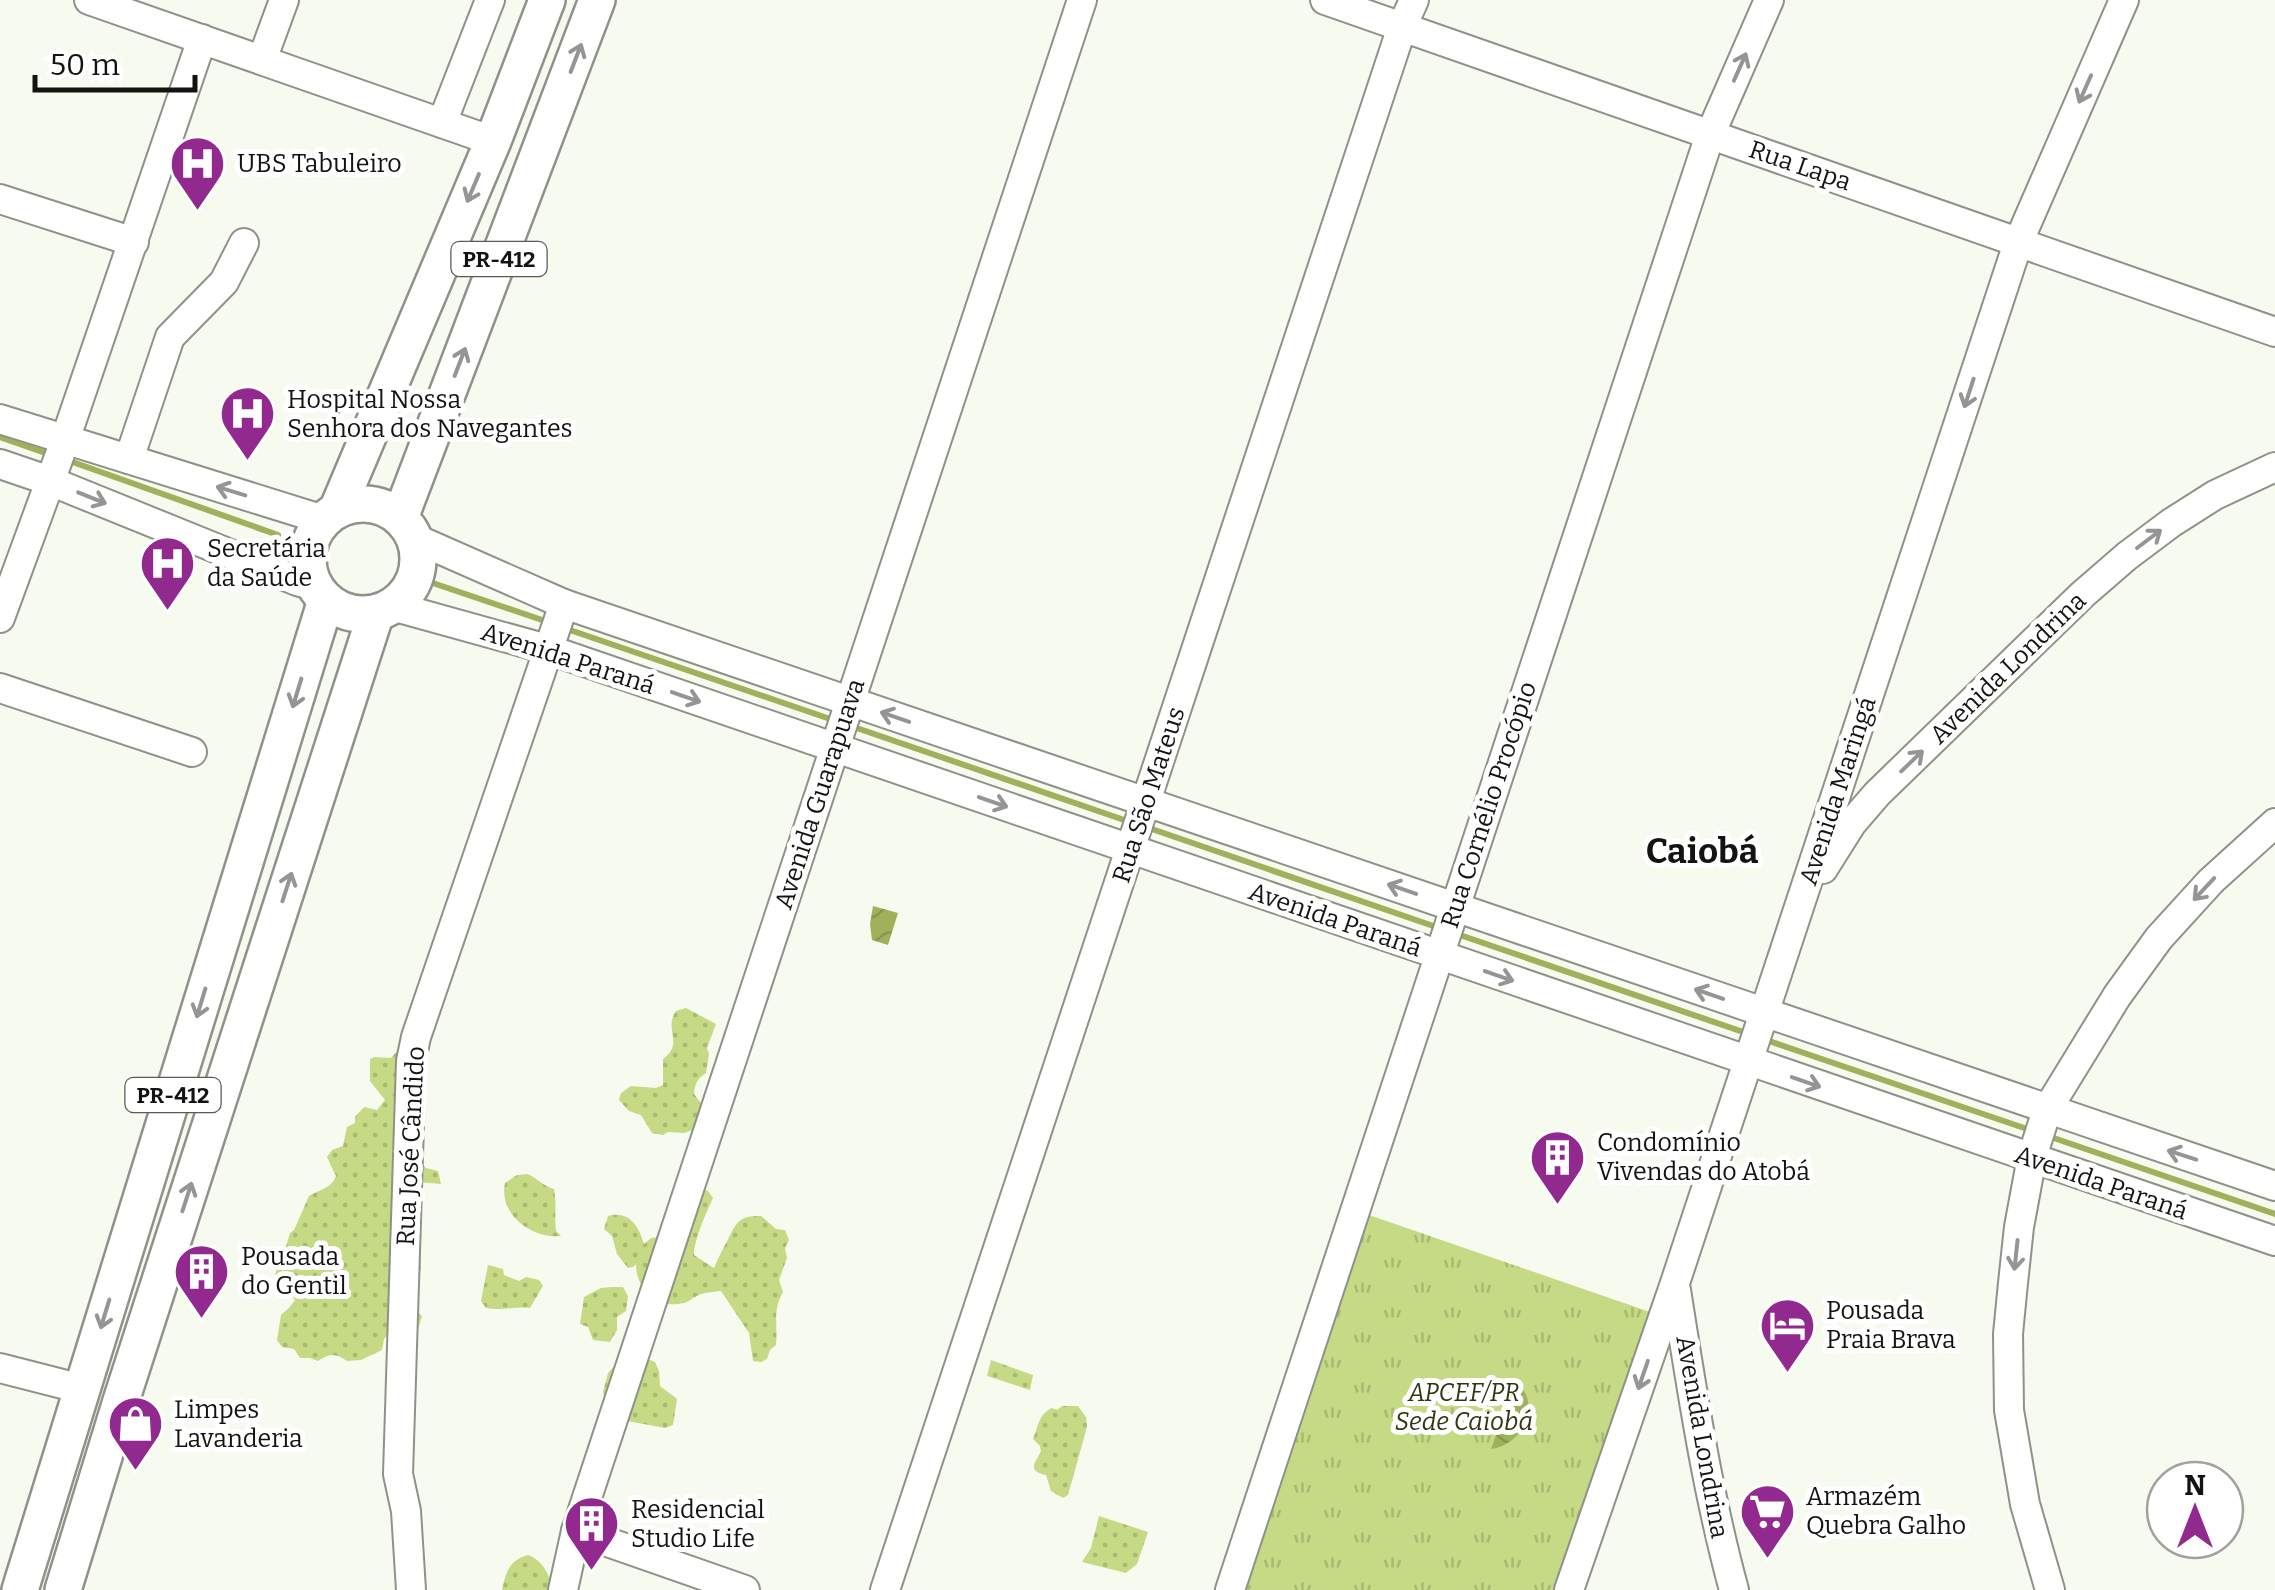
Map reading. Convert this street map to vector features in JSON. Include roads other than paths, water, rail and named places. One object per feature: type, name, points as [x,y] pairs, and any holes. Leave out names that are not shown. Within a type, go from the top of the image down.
[{"type":"main road","name":"PR-412","points":[[20,1590],[320,593],[309,569],[308,551],[314,534],[331,515],[493,140],[548,0]]},
{"type":"main road","name":"PR-412","points":[[60,1590],[384,609],[402,598],[416,576],[418,550],[407,528],[597,0]]},
{"type":"main road","points":[[331,515],[353,505],[370,504],[386,509],[407,528]]},
{"type":"main road","points":[[320,593],[341,609],[358,614],[384,609]]},
{"type":"main road","points":[[60,1590],[55,1564],[98,1418],[94,1398],[82,1389]]},
{"type":"street","points":[[89,0],[493,140]]},
{"type":"street","points":[[262,60],[284,0]]},
{"type":"street","points":[[442,123],[490,0]]},
{"type":"street","name":"Avenida Guarapuava","points":[[563,1590],[576,1531],[1082,0]]},
{"type":"street","name":"Rua Lapa","points":[[1326,0],[2275,332]]},
{"type":"street","name":"Rua São Mateus","points":[[885,1590],[1414,0]]},
{"type":"street","name":"Rua Cornélio Procópio","points":[[1230,1590],[1710,135],[1769,0]]},
{"type":"street","name":"Avenida Maringá","points":[[1569,1590],[1675,1283],[2018,243],[2124,0]]},
{"type":"street","points":[[0,618],[202,40]]},
{"type":"street","points":[[0,198],[134,242]]},
{"type":"street","points":[[129,459],[170,337],[224,282],[244,244]]},
{"type":"street","points":[[0,419],[58,460],[320,593]]},
{"type":"street","points":[[0,464],[129,459],[331,515]]},
{"type":"street","name":"Avenida Londrina","points":[[1794,924],[1828,859],[1877,794],[2082,596],[2171,523],[2275,466]]},
{"type":"street","name":"Avenida Paraná","points":[[407,528],[564,604],[849,706],[1441,951],[1748,1062],[2275,1241]]},
{"type":"street","name":"Rua José Cândido","points":[[411,1590],[406,1511],[398,1474],[411,1062],[416,1037],[564,604]]},
{"type":"street","name":"Avenida Paraná","points":[[384,609],[548,649],[836,744],[1454,913],[2275,1186]]},
{"type":"street","points":[[0,688],[192,752]]},
{"type":"street","points":[[1846,766],[1855,787],[1877,794]]},
{"type":"street","points":[[2050,1590],[2025,1504],[2009,1410],[2012,1283],[2032,1158],[2046,1112],[2106,1012],[2159,938],[2211,881],[2275,823]]},
{"type":"street","name":"Avenida Londrina","points":[[1675,1283],[1698,1433],[1734,1590]]},
{"type":"street","points":[[0,1368],[82,1389]]},
{"type":"street","points":[[576,1531],[746,1590]]},
{"type":"water","points":[[873,906],[898,913],[888,945],[872,940]]},
{"type":"water","points":[[1515,1382],[1528,1400],[1526,1421],[1513,1440],[1491,1449]]},
{"type":"waterway","points":[[0,437],[51,455]]},
{"type":"waterway","points":[[67,460],[278,535]]},
{"type":"waterway","points":[[421,579],[548,622]]},
{"type":"waterway","points":[[564,628],[836,721]]},
{"type":"waterway","points":[[848,725],[1130,822]]},
{"type":"waterway","points":[[1146,827],[1442,929]]},
{"type":"waterway","points":[[1454,933],[1749,1034]]},
{"type":"waterway","points":[[1766,1040],[2033,1131]]},
{"type":"waterway","points":[[2045,1135],[2275,1214]]},
{"type":"place","name":"UBS Tabuleiro","points":[[198,213]]},
{"type":"place","name":"Hospital Nossa Senhora dos Navegantes","points":[[248,463]]},
{"type":"place","name":"Secretária da Saúde","points":[[168,612]]},
{"type":"place","name":"Condomínio Vivendas do Atobá","points":[[1558,1206]]},
{"type":"place","name":"Pousada do Gentil","points":[[202,1320]]},
{"type":"place","name":"Pousada Praia Brava","points":[[1787,1374]]},
{"type":"place","name":"Limpes Lavanderia","points":[[135,1473]]},
{"type":"place","name":"Armazém Quebra Galho","points":[[1767,1560]]},
{"type":"place","name":"Residencial Studio Life","points":[[592,1573]]},
{"type":"district","name":"Caiobá","points":[[1702,851]]},
{"type":"park label","name":"APCEF/PR Sede Caiobá","points":[[1464,1408]]}]
